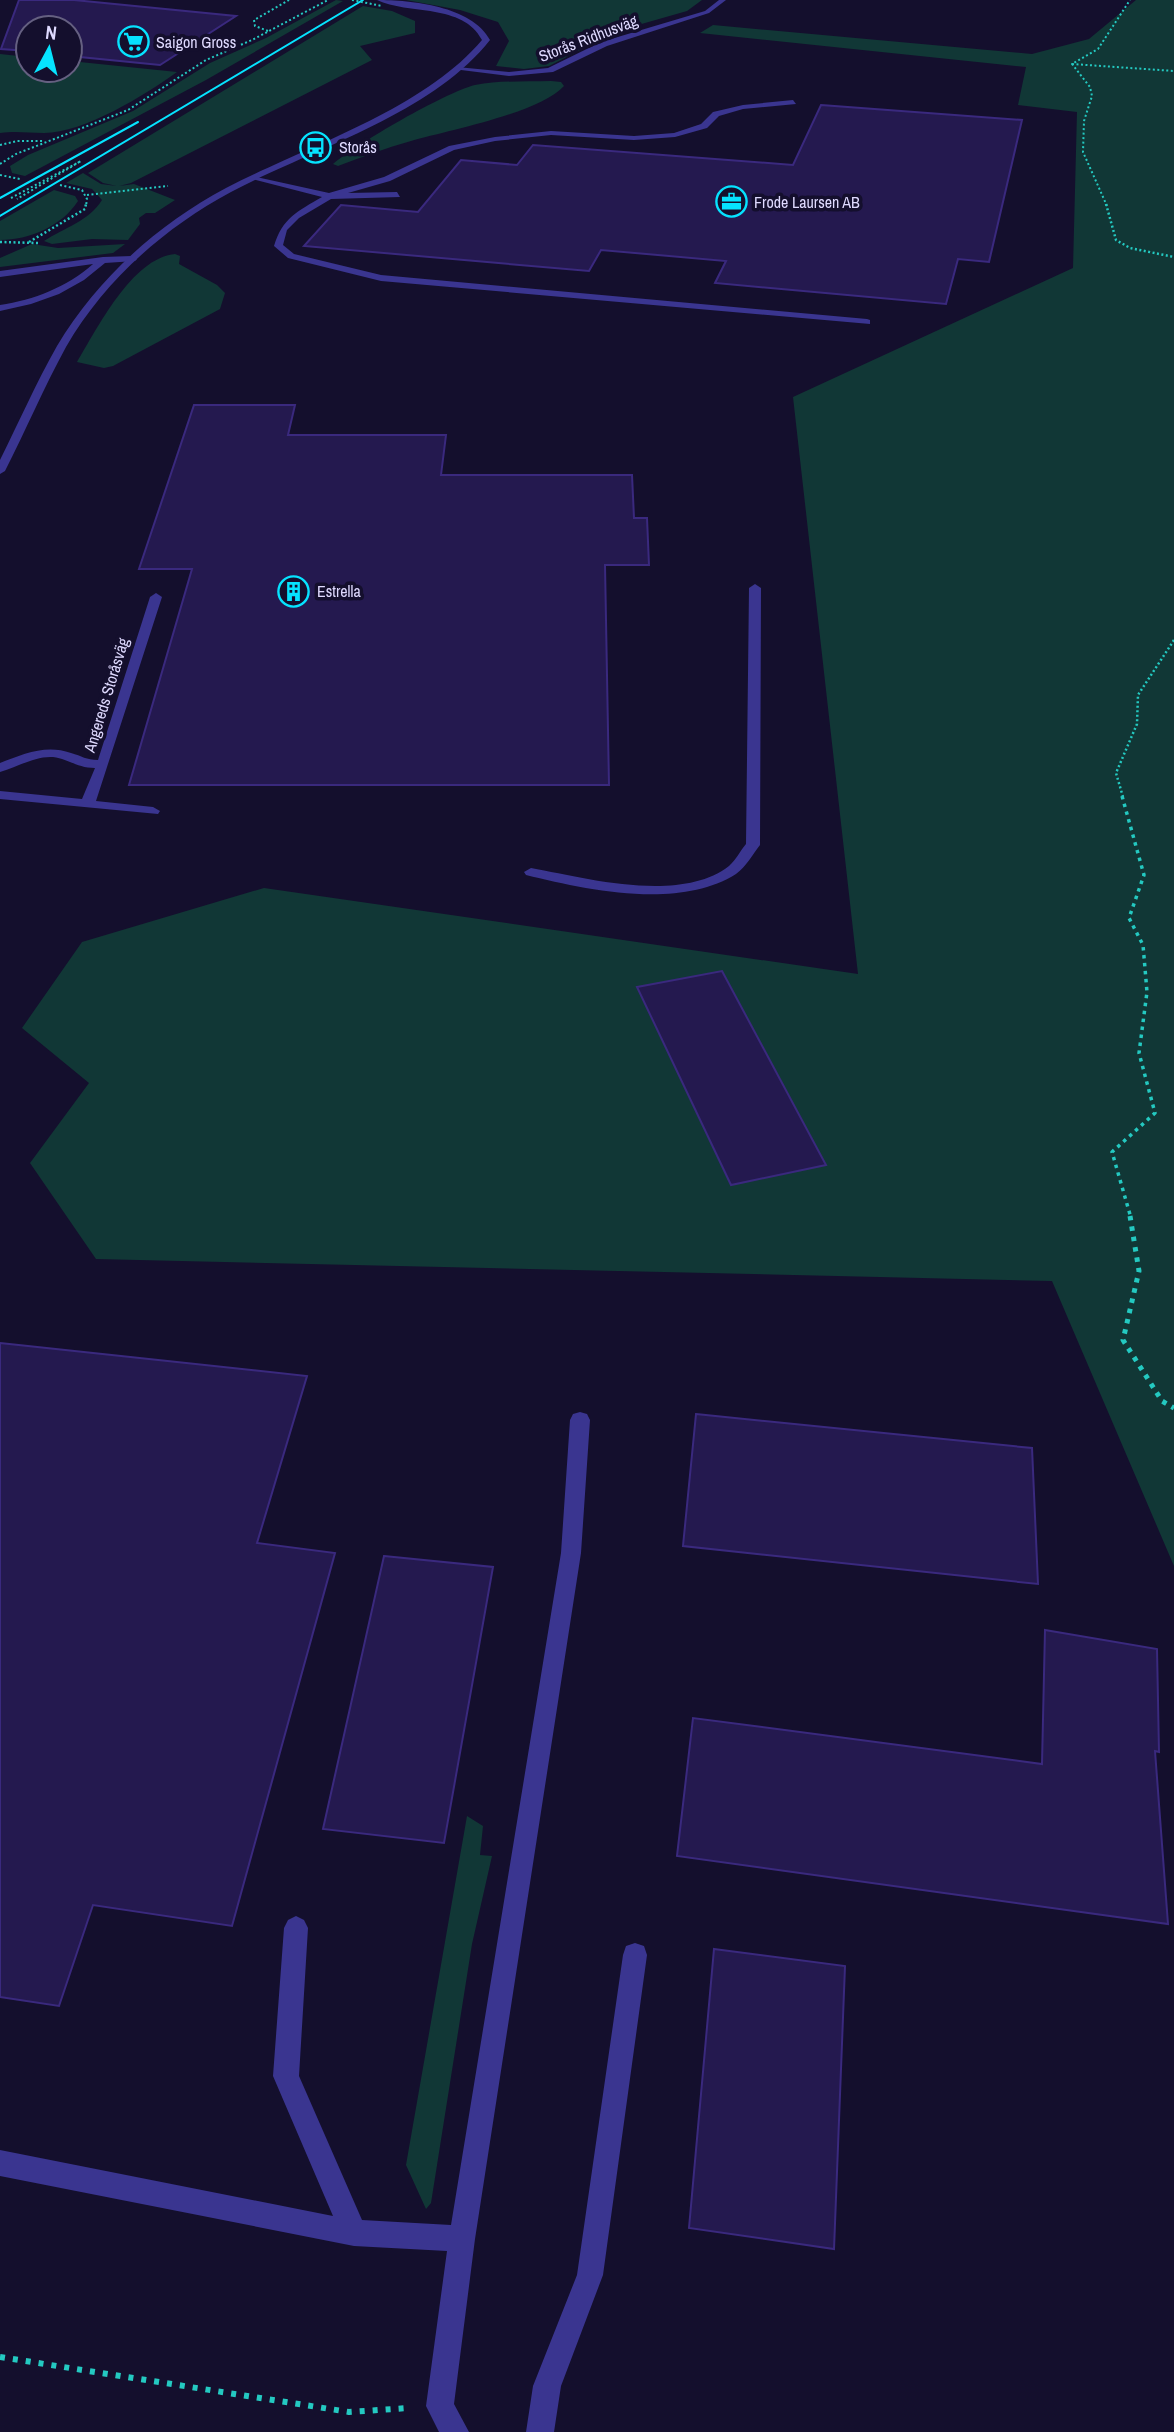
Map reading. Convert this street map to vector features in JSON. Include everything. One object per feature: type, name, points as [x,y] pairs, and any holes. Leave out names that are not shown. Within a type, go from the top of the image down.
[{"type":"street","name":"Storås Ridhusväg","points":[[457,69],[509,74],[550,70],[604,44],[707,12],[723,0]]},
{"type":"street","points":[[0,471],[62,345],[89,307],[148,244],[200,206],[404,104],[457,69],[480,51],[486,40],[486,35],[466,20],[415,6],[381,3]]},
{"type":"street","points":[[793,103],[743,107],[716,114],[704,125],[675,135],[634,138],[551,133],[484,141],[452,148],[387,179],[329,196],[296,216],[283,229],[278,246],[291,256],[381,278],[867,322]]},
{"type":"street","points":[[252,178],[329,196],[397,195]]},
{"type":"street","points":[[0,274],[103,260],[132,259]]},
{"type":"street","points":[[0,308],[39,299],[91,271],[103,260]]},
{"type":"street","points":[[531,872],[611,886],[653,889],[698,885],[734,868],[753,845],[755,588]]},
{"type":"street","name":"Angereds Storåsväg","points":[[89,803],[156,597]]},
{"type":"street","points":[[0,768],[33,755],[50,753],[69,756],[82,764],[103,764]]},
{"type":"street","points":[[0,795],[153,811]]},
{"type":"street","points":[[455,2432],[440,2406],[462,2239],[571,1553],[580,1420]]},
{"type":"street","points":[[296,1928],[286,2076],[354,2233]]},
{"type":"street","points":[[540,2432],[547,2386],[590,2274],[635,1955]]},
{"type":"street","points":[[0,2163],[354,2233],[462,2239]]},
{"type":"path","points":[[269,31],[255,26],[254,20],[289,0]]},
{"type":"path","points":[[0,164],[47,141],[128,110],[206,60],[328,0]]},
{"type":"path","points":[[352,0],[381,3]]},
{"type":"path","points":[[1072,64],[1098,49],[1099,42],[1113,28],[1130,0]]},
{"type":"path","points":[[1072,64],[1174,71]]},
{"type":"path","points":[[1072,64],[1090,87],[1092,96],[1084,121],[1083,152],[1107,206],[1116,240],[1130,248],[1174,257]]},
{"type":"path","points":[[0,145],[18,141],[47,141]]},
{"type":"path","points":[[10,198],[81,161],[17,199]]},
{"type":"path","points":[[0,175],[20,179]]},
{"type":"path","points":[[60,185],[82,190],[87,195]]},
{"type":"path","points":[[87,195],[168,186]]},
{"type":"path","points":[[0,242],[29,242],[54,230],[85,209],[87,195]]},
{"type":"path","points":[[1174,640],[1138,695],[1137,724],[1116,773],[1144,875],[1129,918],[1143,945],[1147,992],[1139,1053],[1156,1112],[1112,1152],[1130,1214],[1139,1271],[1123,1340],[1162,1401],[1174,1408]]},
{"type":"path","points":[[0,2357],[349,2412],[440,2406]]},
{"type":"green space","points":[[336,0],[343,1],[206,80],[25,176],[12,173],[10,166],[28,155],[133,111],[210,63],[266,38]]},
{"type":"green space","points":[[406,0],[702,0],[687,11],[617,31],[549,66],[524,69],[496,66],[509,41],[498,22],[460,10]]},
{"type":"green space","points":[[1136,0],[1174,0],[1174,1566],[1052,1281],[96,1259],[30,1163],[89,1083],[22,1028],[82,942],[264,888],[858,974],[793,397],[1073,268],[1077,112],[1018,105],[1026,67],[700,33],[713,25],[1032,54],[1089,39]]},
{"type":"green space","points":[[363,6],[392,11],[415,21],[415,33],[360,46],[372,60],[131,183],[119,186],[134,184],[175,200],[155,213],[146,213],[139,218],[140,224],[128,240],[92,239],[52,244],[44,241],[83,219],[102,200],[92,189],[66,183],[83,173],[101,184],[117,186],[103,183],[88,173]]},
{"type":"green space","points":[[0,54],[14,56],[14,84],[84,84],[84,62],[177,72],[114,111],[77,127],[44,133],[0,133]]},
{"type":"green space","points":[[494,82],[561,82],[564,86],[552,96],[514,113],[402,144],[338,166],[333,164],[402,120],[461,90]]},
{"type":"green space","points":[[54,190],[75,196],[78,201],[63,218],[33,234],[0,240],[0,221]]},
{"type":"green space","points":[[32,244],[58,248],[125,244],[113,253],[0,267],[0,258]]},
{"type":"green space","points":[[175,254],[180,256],[179,264],[217,285],[225,293],[220,309],[113,366],[104,368],[77,362],[105,314],[130,281],[159,258]]},
{"type":"green space","points":[[467,1816],[483,1826],[480,1855],[492,1856],[472,1944],[431,2203],[426,2209],[406,2165]]},
{"type":"building","name":"Saigon Gross","points":[[19,0],[74,0],[236,16],[160,65],[84,57],[84,14],[14,14],[14,50],[1,49]]},
{"type":"building","points":[[821,105],[1022,120],[989,262],[958,259],[946,304],[715,283],[726,261],[601,250],[589,271],[304,246],[341,205],[418,212],[461,160],[517,165],[533,145],[793,165]]},
{"type":"building","name":"Estrella","points":[[194,405],[295,405],[288,435],[446,435],[441,475],[632,475],[634,518],[647,518],[649,565],[605,565],[609,785],[129,785],[192,569],[139,569]]},
{"type":"building","points":[[722,971],[826,1165],[731,1185],[637,987]]},
{"type":"building","points":[[0,1343],[307,1376],[257,1543],[335,1553],[232,1926],[93,1905],[59,2006],[0,1997]]},
{"type":"building","points":[[696,1414],[1032,1448],[1038,1584],[683,1546]]},
{"type":"building","points":[[384,1556],[493,1567],[444,1843],[323,1829]]},
{"type":"building","points":[[1045,1630],[1157,1649],[1159,1752],[1155,1751],[1168,1924],[677,1856],[693,1718],[1042,1764]]},
{"type":"building","points":[[714,1949],[845,1966],[834,2249],[689,2228]]},
{"type":"tram line","points":[[0,216],[363,0]]},
{"type":"tram line","points":[[0,198],[138,122]]},
{"type":"place","name":"Saigon Gross","points":[[133,42]]},
{"type":"place","name":"Storås","points":[[316,147]]},
{"type":"place","name":"Frode Laursen AB","points":[[731,202]]},
{"type":"place","name":"Estrella","points":[[294,591]]}]
